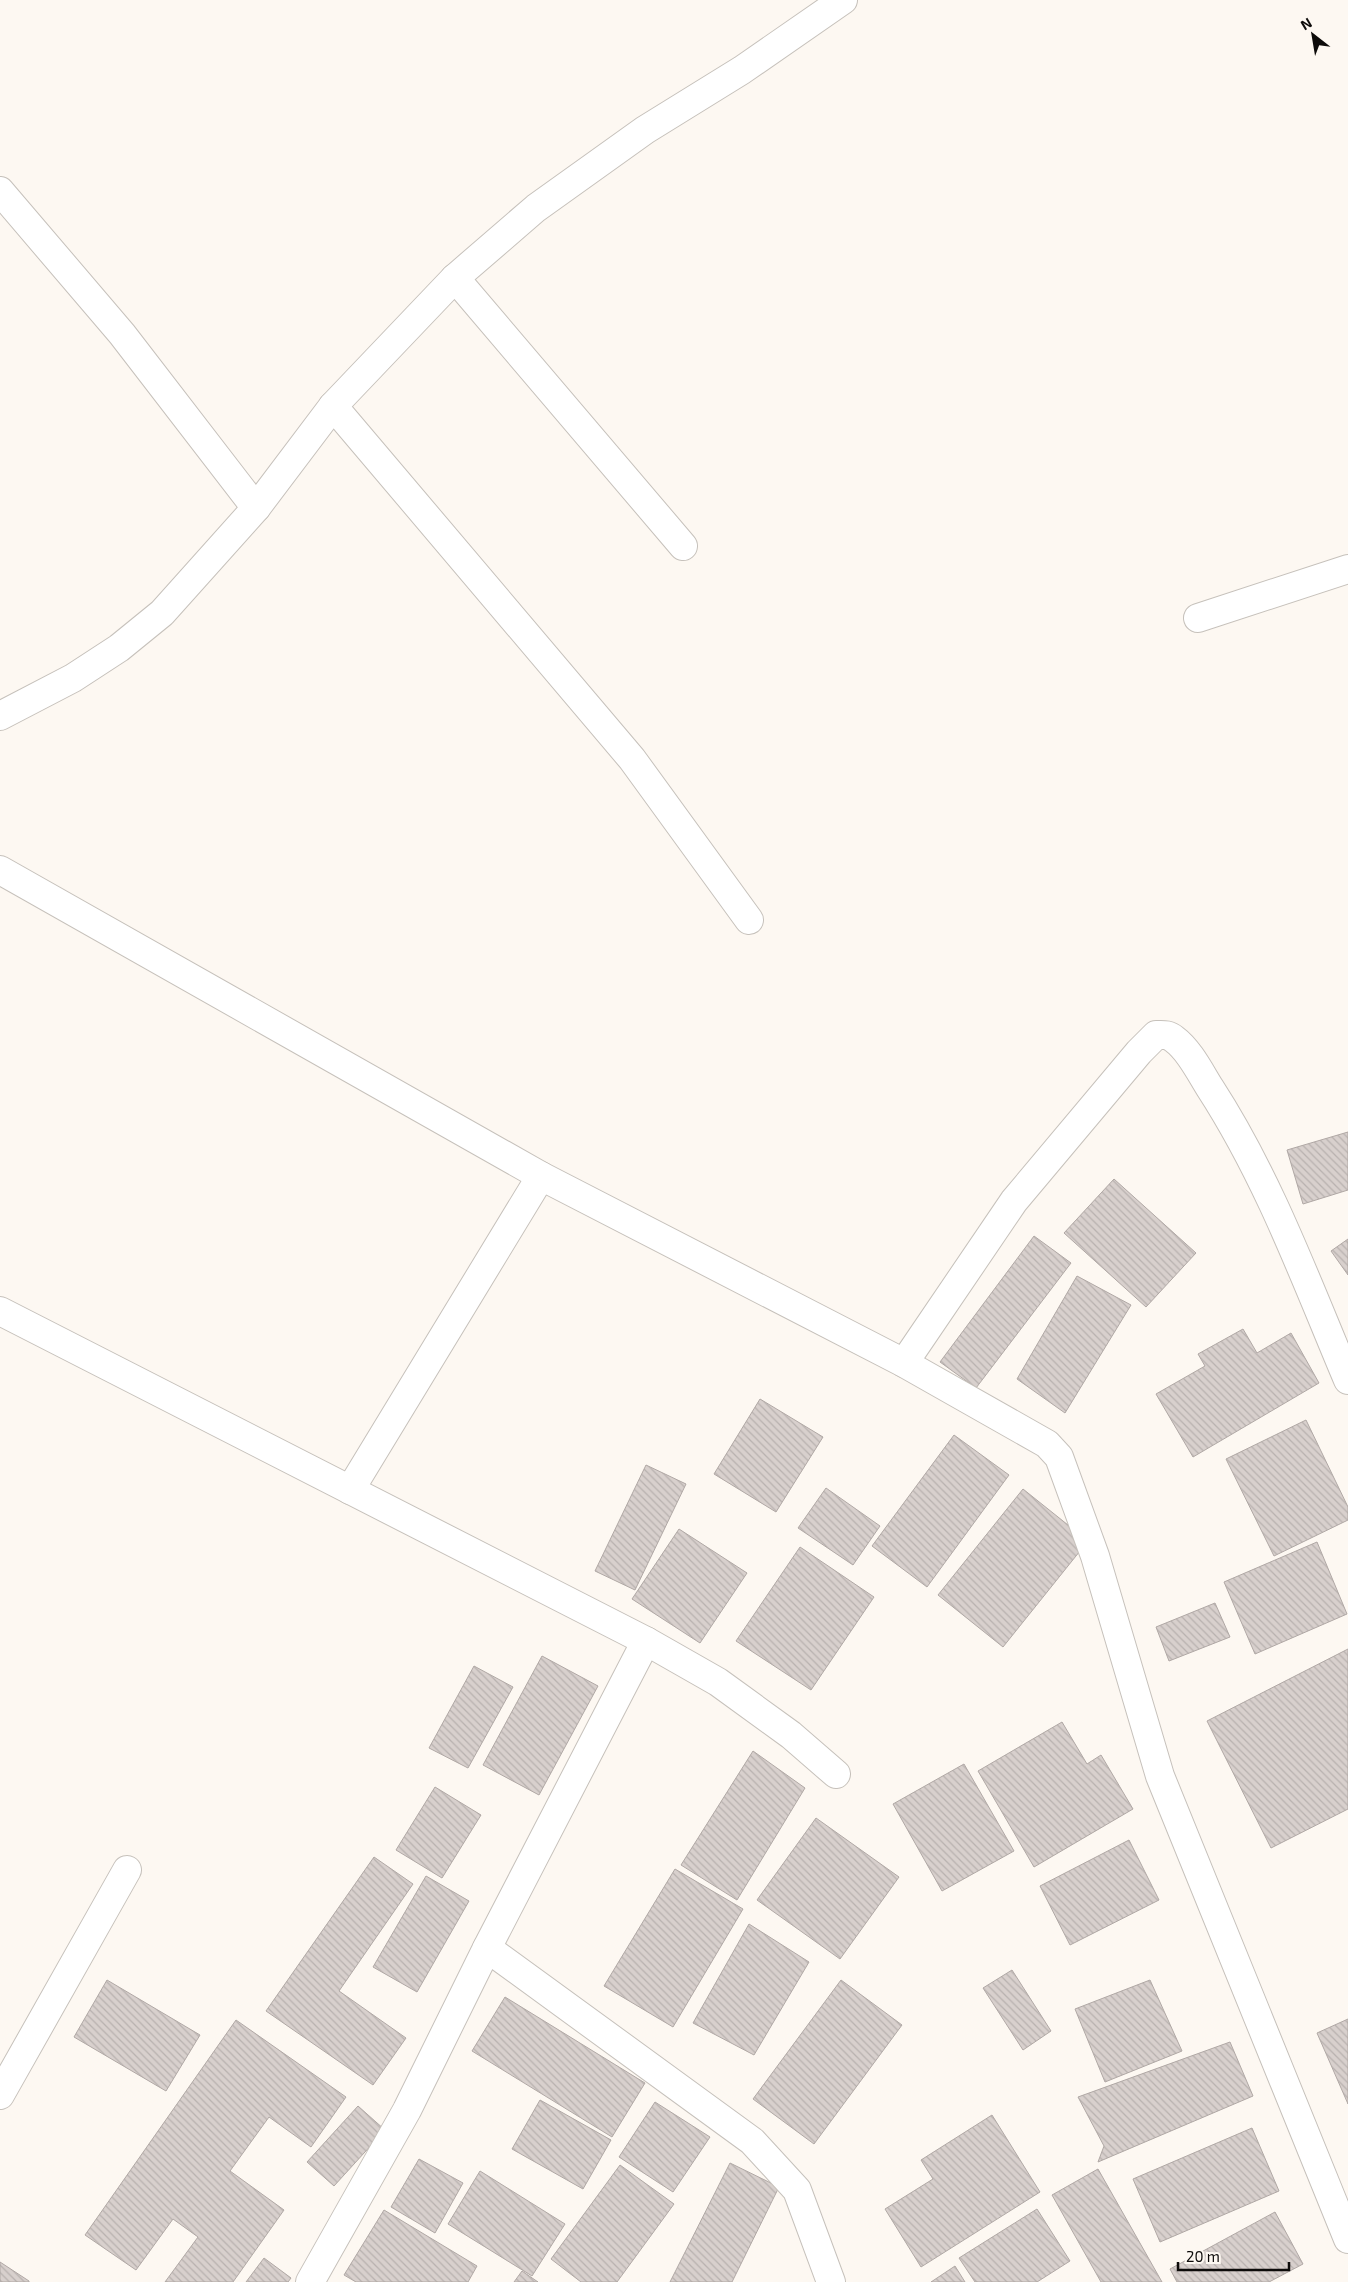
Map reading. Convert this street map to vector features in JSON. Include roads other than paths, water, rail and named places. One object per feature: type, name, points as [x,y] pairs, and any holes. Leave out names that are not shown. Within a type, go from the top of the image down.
[{"type":"street","points":[[0,716],[73,678],[120,648],[162,613],[256,508],[333,406],[456,278],[544,203],[646,130],[742,70],[843,0]]},
{"type":"street","points":[[0,191],[122,334],[256,508]]},
{"type":"street","points":[[456,278],[683,546]]},
{"type":"street","points":[[333,406],[632,759],[749,920]]},
{"type":"street","points":[[1198,618],[1348,569]]},
{"type":"street","points":[[0,870],[541,1176],[904,1363],[1047,1444],[1059,1457],[1095,1556],[1160,1776],[1348,2239]]},
{"type":"street","points":[[904,1363],[1014,1201],[1139,1052],[1156,1035],[1167,1035],[1176,1040],[1197,1067],[1248,1153],[1275,1206],[1348,1380]]},
{"type":"street","points":[[350,1490],[541,1176]]},
{"type":"street","points":[[0,1311],[646,1640],[718,1682],[791,1735],[836,1774]]},
{"type":"street","points":[[310,2282],[408,2110],[486,1948],[646,1640]]},
{"type":"street","points":[[0,2095],[127,1870]]},
{"type":"street","points":[[486,1948],[752,2141],[797,2190],[831,2282]]}]
